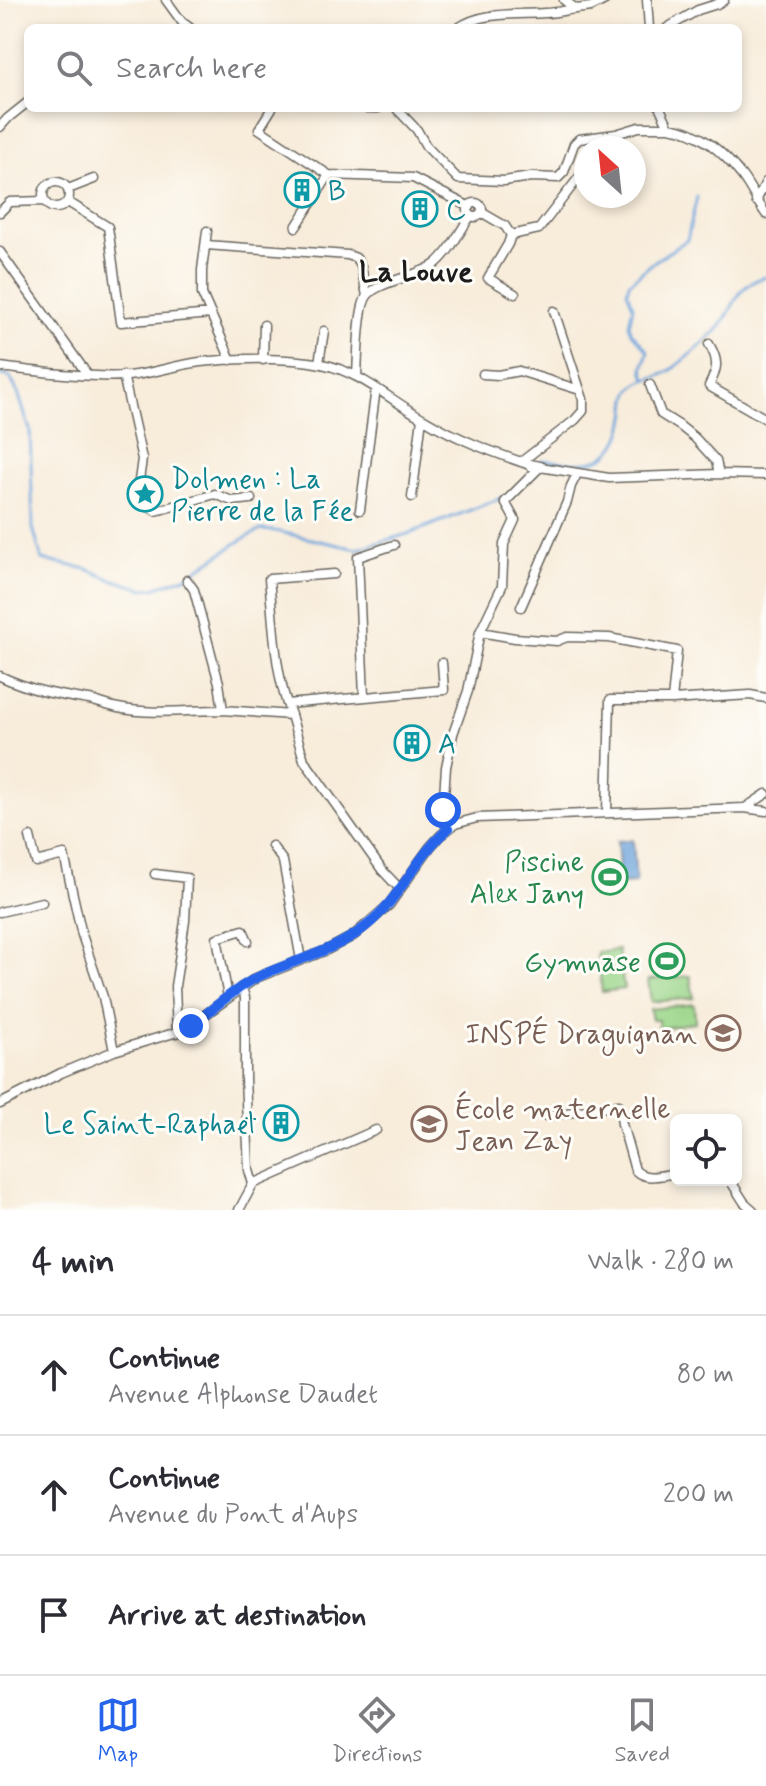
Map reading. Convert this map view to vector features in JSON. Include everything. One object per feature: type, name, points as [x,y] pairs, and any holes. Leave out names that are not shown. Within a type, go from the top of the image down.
[{"type":"street","points":[[166,0],[185,24]]},
{"type":"street","points":[[564,0],[576,9]]},
{"type":"street","points":[[464,24],[511,14],[591,7],[605,0]]},
{"type":"street","points":[[647,0],[649,24]]},
{"type":"street","points":[[674,24],[724,0]]},
{"type":"street","points":[[0,127],[24,105]]},
{"type":"street","points":[[270,112],[259,129],[329,175],[413,178],[478,216],[481,212],[505,226],[511,235]]},
{"type":"street","points":[[400,112],[417,130],[426,146],[458,179],[478,181],[558,178],[564,172],[574,144],[579,139],[639,127],[680,129],[698,135],[712,146],[743,178],[766,214]]},
{"type":"street","points":[[662,112],[669,127]]},
{"type":"street","points":[[296,227],[329,175]]},
{"type":"street","points":[[68,189],[94,179]]},
{"type":"street","points":[[68,189],[58,182],[50,183],[43,193],[44,201],[53,209],[68,202]]},
{"type":"street","points":[[756,201],[766,182]]},
{"type":"street","points":[[511,235],[539,229],[574,184]]},
{"type":"street","points":[[68,189],[68,202]]},
{"type":"street","points":[[0,212],[10,202],[44,201]]},
{"type":"street","points":[[68,202],[108,227],[121,322],[211,314]]},
{"type":"street","points":[[367,296],[380,287],[436,263],[470,211]]},
{"type":"street","points":[[207,231],[202,294],[231,360]]},
{"type":"street","points":[[511,235],[488,278],[515,294]]},
{"type":"street","points":[[206,245],[356,258],[361,266],[367,296],[362,313],[357,376]]},
{"type":"street","points":[[0,252],[87,374]]},
{"type":"street","points":[[448,829],[443,820],[446,767],[453,734],[468,691],[480,632],[502,586],[504,544],[515,520],[505,502],[532,465],[580,416],[584,405],[554,311]]},
{"type":"street","points":[[263,360],[264,325]]},
{"type":"street","points":[[319,363],[324,331]]},
{"type":"street","points":[[709,344],[715,354],[717,370],[709,386],[766,419]]},
{"type":"street","points":[[0,367],[47,373],[123,375],[231,360],[319,363],[357,376],[422,418],[473,445],[532,465],[609,478],[766,475]]},
{"type":"street","points":[[483,374],[519,371],[580,390]]},
{"type":"street","points":[[123,375],[142,459],[137,495],[147,506],[156,511],[215,494],[232,501],[251,499]]},
{"type":"street","points":[[650,385],[661,414],[695,438],[716,461],[719,474]]},
{"type":"street","points":[[360,510],[376,388]]},
{"type":"street","points":[[412,497],[422,418]]},
{"type":"street","points":[[521,607],[577,474]]},
{"type":"street","points":[[364,697],[358,557],[394,545]]},
{"type":"street","points":[[334,574],[269,579],[277,660],[304,760],[382,870],[400,889]]},
{"type":"street","points":[[187,580],[194,590],[219,683],[223,710]]},
{"type":"street","points":[[480,632],[557,641],[567,637],[609,638],[677,651],[672,700]]},
{"type":"street","points":[[287,704],[444,690],[442,663]]},
{"type":"street","points":[[0,676],[20,686],[52,695],[98,701],[118,708],[291,715]]},
{"type":"street","points":[[607,813],[610,700],[750,695],[766,698]]},
{"type":"street","points":[[744,808],[766,794]]},
{"type":"street","points":[[0,1104],[114,1051],[177,1033],[265,974],[327,950],[353,936],[380,915],[430,847],[455,824],[477,818],[744,808],[766,811]]},
{"type":"street","points":[[30,837],[36,862],[64,855],[82,935],[103,997],[114,1051]]},
{"type":"street","points":[[272,846],[283,861],[301,960]]},
{"type":"street","points":[[155,874],[187,878],[185,921],[175,986],[177,1033]]},
{"type":"street","points":[[0,912],[42,902]]},
{"type":"street","points":[[228,997],[217,938],[243,930],[248,941]]},
{"type":"street","points":[[242,987],[245,998],[249,1170],[253,1184]]},
{"type":"street","points":[[547,1116],[619,1105],[635,1170],[644,1177],[670,1174]]},
{"type":"street","points":[[239,1210],[253,1184],[376,1130]]},
{"type":"street","points":[[734,1186],[753,1210]]},
{"type":"green space","points":[[618,950],[624,989],[602,992],[597,953]]},
{"type":"green space","points":[[690,976],[694,998],[651,1002],[648,980]]},
{"type":"green space","points":[[694,1004],[695,1022],[659,1029],[658,1020],[652,1020],[650,1009]]},
{"type":"water","points":[[633,840],[636,883],[620,884],[617,841]]},
{"type":"waterway","points":[[646,379],[643,369],[648,351],[629,325],[633,306],[627,291],[629,283],[687,240],[697,197]]},
{"type":"waterway","points":[[538,464],[542,460],[585,462],[606,455],[615,447],[621,434],[633,388],[640,382],[666,373],[685,359],[718,329],[741,291],[766,277]]},
{"type":"waterway","points":[[0,374],[10,377],[30,430],[33,528],[42,560],[87,569],[143,589],[188,576],[261,530],[357,549],[411,533],[504,497]]},
{"type":"place","name":"B","points":[[302,190]]},
{"type":"place","name":"C","points":[[420,209]]},
{"type":"place","name":"Dolmen : La Pierre de la Fée","points":[[145,494]]},
{"type":"place","name":"A","points":[[412,743]]},
{"type":"place","name":"Piscine Alex Jany","points":[[610,877]]},
{"type":"place","name":"Gymnase","points":[[667,961]]},
{"type":"place","name":"INSPÉ Draguignan","points":[[723,1033]]},
{"type":"place","name":"Le Saint-Raphaël","points":[[281,1123]]},
{"type":"place","name":"École maternelle Jean Zay","points":[[429,1124]]},
{"type":"district","name":"La Louve","points":[[416,271]]},
{"type":"route","points":[[191,1026],[256,978],[341,943],[380,915],[430,847],[448,829],[443,820],[443,810]]}]
